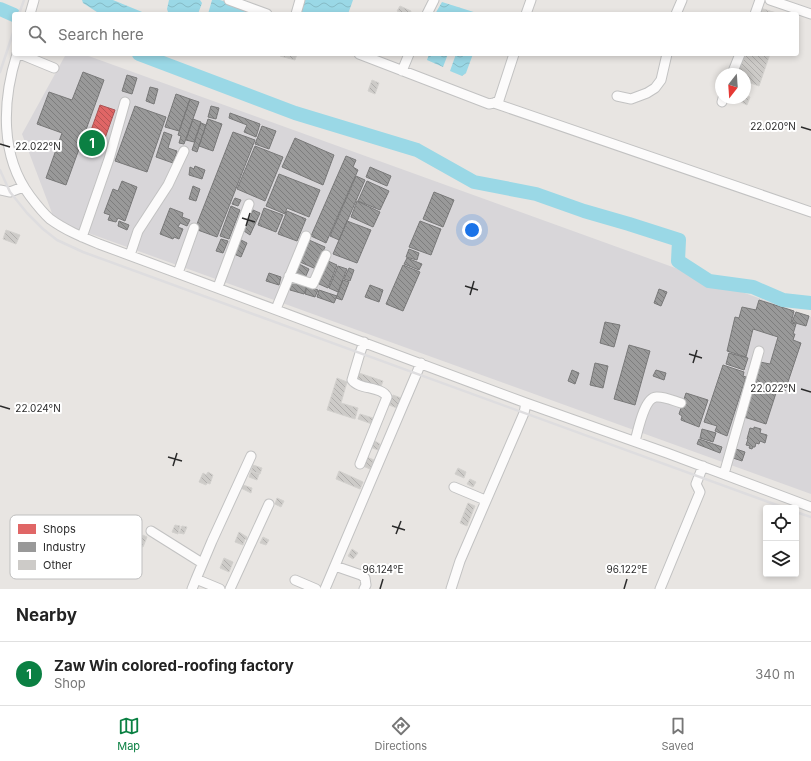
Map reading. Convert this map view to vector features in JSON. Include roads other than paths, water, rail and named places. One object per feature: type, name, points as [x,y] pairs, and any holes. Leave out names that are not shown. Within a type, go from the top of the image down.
[{"type":"street","points":[[31,12],[34,0]]},
{"type":"street","points":[[229,0],[262,12]]},
{"type":"street","points":[[297,12],[300,0]]},
{"type":"street","points":[[428,12],[434,0]]},
{"type":"street","points":[[527,12],[531,0]]},
{"type":"street","points":[[677,12],[682,0]]},
{"type":"street","points":[[756,12],[760,0]]},
{"type":"street","points":[[770,0],[811,14]]},
{"type":"street","points":[[17,56],[12,70],[6,108],[8,148],[14,169],[22,187],[38,208],[51,219],[82,237],[526,403],[635,441],[811,507]]},
{"type":"street","points":[[23,56],[54,68]]},
{"type":"street","points":[[364,56],[483,102],[494,103],[811,212]]},
{"type":"street","points":[[402,71],[408,56]]},
{"type":"street","points":[[494,103],[499,100],[513,56]]},
{"type":"street","points":[[617,96],[631,99],[647,94],[655,88],[661,80],[667,56]]},
{"type":"street","points":[[734,68],[739,56]]},
{"type":"street","points":[[82,237],[109,158],[125,102]]},
{"type":"street","points":[[130,255],[138,231],[168,184],[184,151]]},
{"type":"street","points":[[0,190],[10,192],[22,187]]},
{"type":"street","points":[[218,287],[249,204]]},
{"type":"street","points":[[178,273],[194,228]]},
{"type":"street","points":[[276,309],[306,236]]},
{"type":"street","points":[[289,276],[313,284],[326,255]]},
{"type":"street","points":[[360,464],[387,397],[384,393],[357,384],[352,380],[364,342]]},
{"type":"street","points":[[724,474],[759,351]]},
{"type":"street","points":[[325,589],[421,363]]},
{"type":"street","points":[[635,441],[640,423],[650,400],[656,397],[662,397],[681,404]]},
{"type":"street","points":[[451,589],[460,561],[524,413],[526,403]]},
{"type":"street","points":[[192,589],[202,563],[251,456]]},
{"type":"street","points":[[660,589],[700,492],[696,484],[703,466]]},
{"type":"street","points":[[454,487],[486,500]]},
{"type":"street","points":[[230,589],[268,504]]},
{"type":"street","points":[[151,531],[202,563]]},
{"type":"street","points":[[335,566],[366,578],[366,585],[364,589]]},
{"type":"street","points":[[196,579],[220,589]]},
{"type":"street","points":[[295,580],[316,589]]},
{"type":"water","points":[[82,0],[113,0],[142,12],[97,12],[83,3]]},
{"type":"water","points":[[169,0],[200,0],[202,3],[199,12],[168,12],[167,9]]},
{"type":"water","points":[[212,0],[220,0],[249,9],[251,12],[209,12]]},
{"type":"water","points":[[305,0],[353,0],[349,12],[301,12]]},
{"type":"water","points":[[442,2],[474,12],[436,12]]},
{"type":"water","points":[[428,56],[447,56],[443,67],[427,60]]},
{"type":"water","points":[[455,56],[472,56],[466,73],[462,76],[450,71]]},
{"type":"waterway","points":[[0,9],[12,14]]},
{"type":"waterway","points":[[144,56],[295,113],[417,150],[474,182],[536,194],[584,211],[679,240],[678,261],[709,281],[753,287],[783,300],[811,303]]},
{"type":"railway","points":[[20,12],[24,0]]},
{"type":"railway","points":[[0,72],[12,36]]},
{"type":"railway","points":[[0,170],[10,192],[27,213],[43,229],[57,240],[83,252],[777,505]]},
{"type":"railway","points":[[799,513],[811,517]]},
{"type":"place","name":"Zaw Win colored-roofing factory","points":[[92,143]]}]
